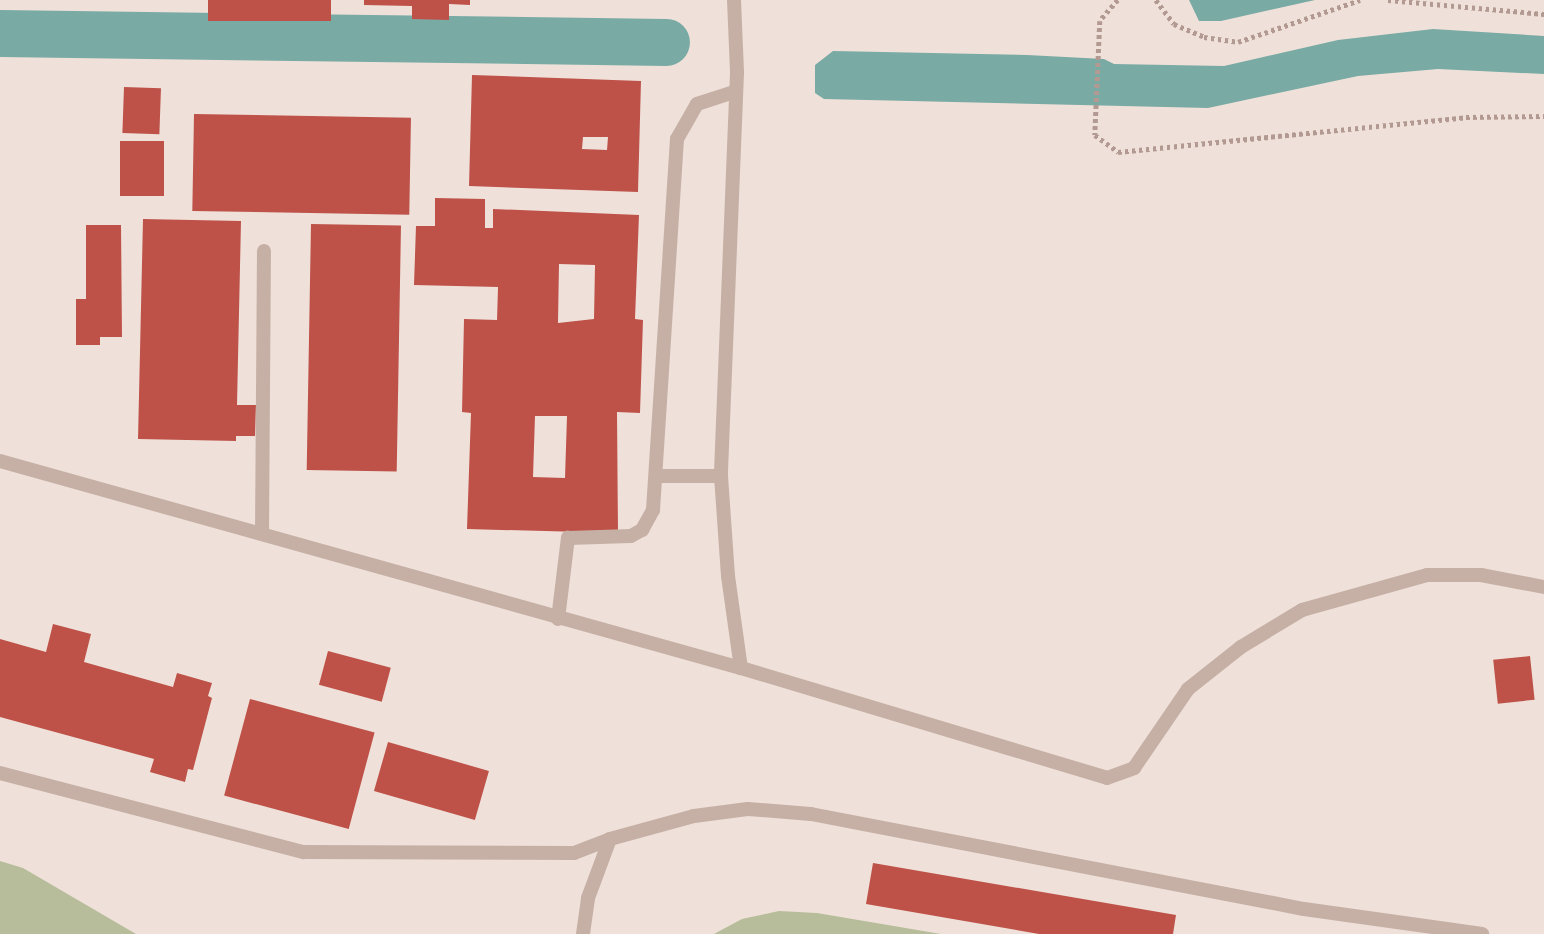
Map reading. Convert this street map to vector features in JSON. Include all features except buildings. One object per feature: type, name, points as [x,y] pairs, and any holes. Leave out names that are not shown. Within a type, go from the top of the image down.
[{"type":"lane","points":[[734,0],[737,73],[721,476],[728,576],[741,668]]},
{"type":"lane","points":[[558,619],[568,538],[631,536],[642,530],[653,510],[677,139],[697,104],[735,92]]},
{"type":"lane","points":[[262,534],[264,251]]},
{"type":"lane","points":[[0,461],[741,668],[1107,778],[1134,768],[1188,689],[1241,647],[1302,610],[1427,575],[1481,576],[1544,587]]},
{"type":"lane","points":[[656,476],[721,476]]},
{"type":"lane","points":[[0,772],[304,852],[574,853],[610,839],[694,816],[748,809],[811,814],[1304,909],[1482,934]]},
{"type":"lane","points":[[583,934],[588,898],[610,839]]},
{"type":"path","points":[[1118,0],[1100,21],[1096,117],[1096,135],[1118,152],[1466,117],[1544,116]]},
{"type":"path","points":[[1156,0],[1174,24],[1204,37],[1238,42],[1360,0]]},
{"type":"path","points":[[1388,0],[1544,15]]},
{"type":"green space","points":[[0,861],[23,868],[136,934],[0,934]]},
{"type":"green space","points":[[779,911],[817,913],[941,934],[714,934],[742,919]]},
{"type":"water","points":[[1189,0],[1315,0],[1221,21],[1199,21]]},
{"type":"water","points":[[1433,29],[1544,36],[1544,74],[1438,69],[1358,76],[1208,108],[824,99],[815,93],[815,65],[833,51],[1027,55],[1104,59],[1114,64],[1224,66],[1338,40]]},
{"type":"waterway","points":[[0,33],[666,42]]}]
